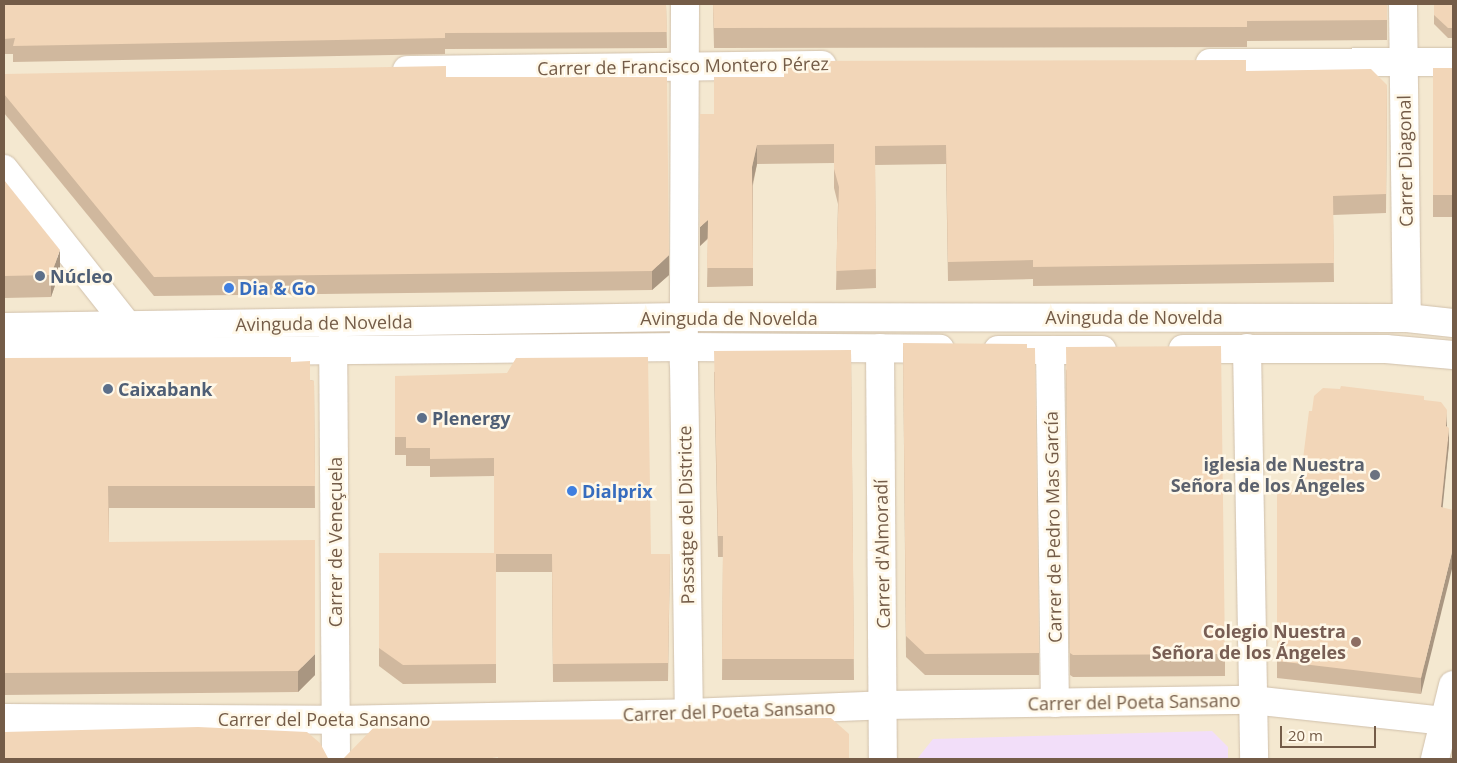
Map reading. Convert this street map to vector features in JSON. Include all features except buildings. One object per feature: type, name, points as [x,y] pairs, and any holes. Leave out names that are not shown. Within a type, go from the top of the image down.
[{"type":"street","name":"Passatge del Districte","points":[[685,4],[684,317],[689,713]]},
{"type":"street","name":"Carrer Diagonal","points":[[1403,4],[1407,318]]},
{"type":"street","points":[[1184,63],[1453,62]]},
{"type":"street","name":"Carrer de Francisco Montero Pérez","points":[[379,71],[845,64]]},
{"type":"street","points":[[4,169],[127,325]]},
{"type":"street","name":"Avinguda de Novelda","points":[[4,353],[684,317],[1407,318],[1453,323]]},
{"type":"street","name":"Avinguda de Novelda","points":[[4,327],[127,325],[334,337],[685,347],[1129,349]]},
{"type":"street","name":"Carrer de Veneçuela","points":[[334,337],[334,720],[336,759]]},
{"type":"street","name":"Carrer d'Almoradí","points":[[880,348],[883,759]]},
{"type":"street","points":[[1247,348],[1254,759]]},
{"type":"street","name":"Avinguda de Novelda","points":[[1158,349],[1386,349],[1453,355]]},
{"type":"street","name":"Carrer de Pedro Mas García","points":[[1050,350],[1055,703]]},
{"type":"street","points":[[1435,759],[1449,720],[1453,685]]},
{"type":"street","name":"Carrer del Poeta Sansano","points":[[4,718],[334,720],[689,713],[884,705],[1252,700],[1449,720]]},
{"type":"shaded area","points":[[4,4],[1453,4],[1453,759],[4,759]]},
{"type":"shaded area","points":[[1212,731],[1228,747],[1228,759],[917,759],[933,739]]},
{"type":"place","name":"Núcleo","points":[[40,276]]},
{"type":"place","name":"Dia & Go","points":[[229,288]]},
{"type":"place","name":"Caixabank","points":[[108,389]]},
{"type":"place","name":"Plenergy","points":[[422,418]]},
{"type":"place","name":"iglesia de Nuestra Señora de los Ángeles","points":[[1375,475]]},
{"type":"place","name":"Dialprix","points":[[572,491]]},
{"type":"place","name":"Colegio Nuestra Señora de los Ángeles","points":[[1356,642]]}]
